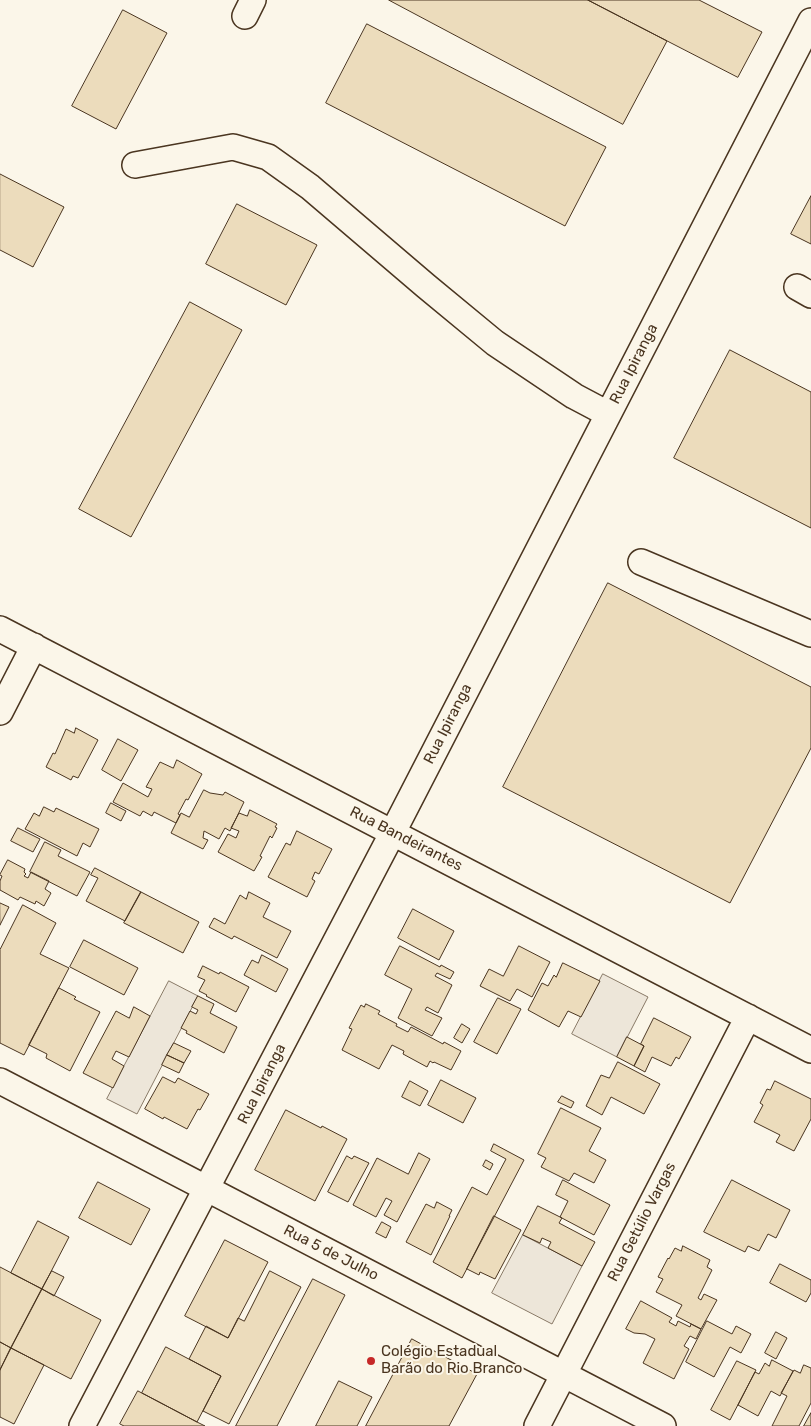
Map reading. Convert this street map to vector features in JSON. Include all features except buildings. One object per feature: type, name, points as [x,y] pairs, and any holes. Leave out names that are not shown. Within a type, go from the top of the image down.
[{"type":"street","name":"Rua Ipiranga","points":[[82,1426],[207,1189],[811,21]]},
{"type":"street","points":[[135,164],[233,147],[268,157],[310,187],[496,343],[574,396],[608,414]]},
{"type":"street","points":[[641,562],[811,634]]},
{"type":"street","name":"Rua Bandeirantes","points":[[0,629],[811,1050]]},
{"type":"street","points":[[0,712],[34,646]]},
{"type":"street","name":"Rua Getúlio Vargas","points":[[537,1426],[748,1017]]},
{"type":"street","name":"Rua 5 de Julho","points":[[0,1081],[663,1426]]},
{"type":"shaded area","points":[[603,974],[648,997],[617,1057],[572,1034]]},
{"type":"shaded area","points":[[169,981],[198,996],[137,1114],[107,1099]]},
{"type":"shaded area","points":[[523,1235],[582,1266],[552,1324],[492,1293]]},
{"type":"place","name":"Colégio Estadual Barão do Rio Branco","points":[[371,1361]]}]
